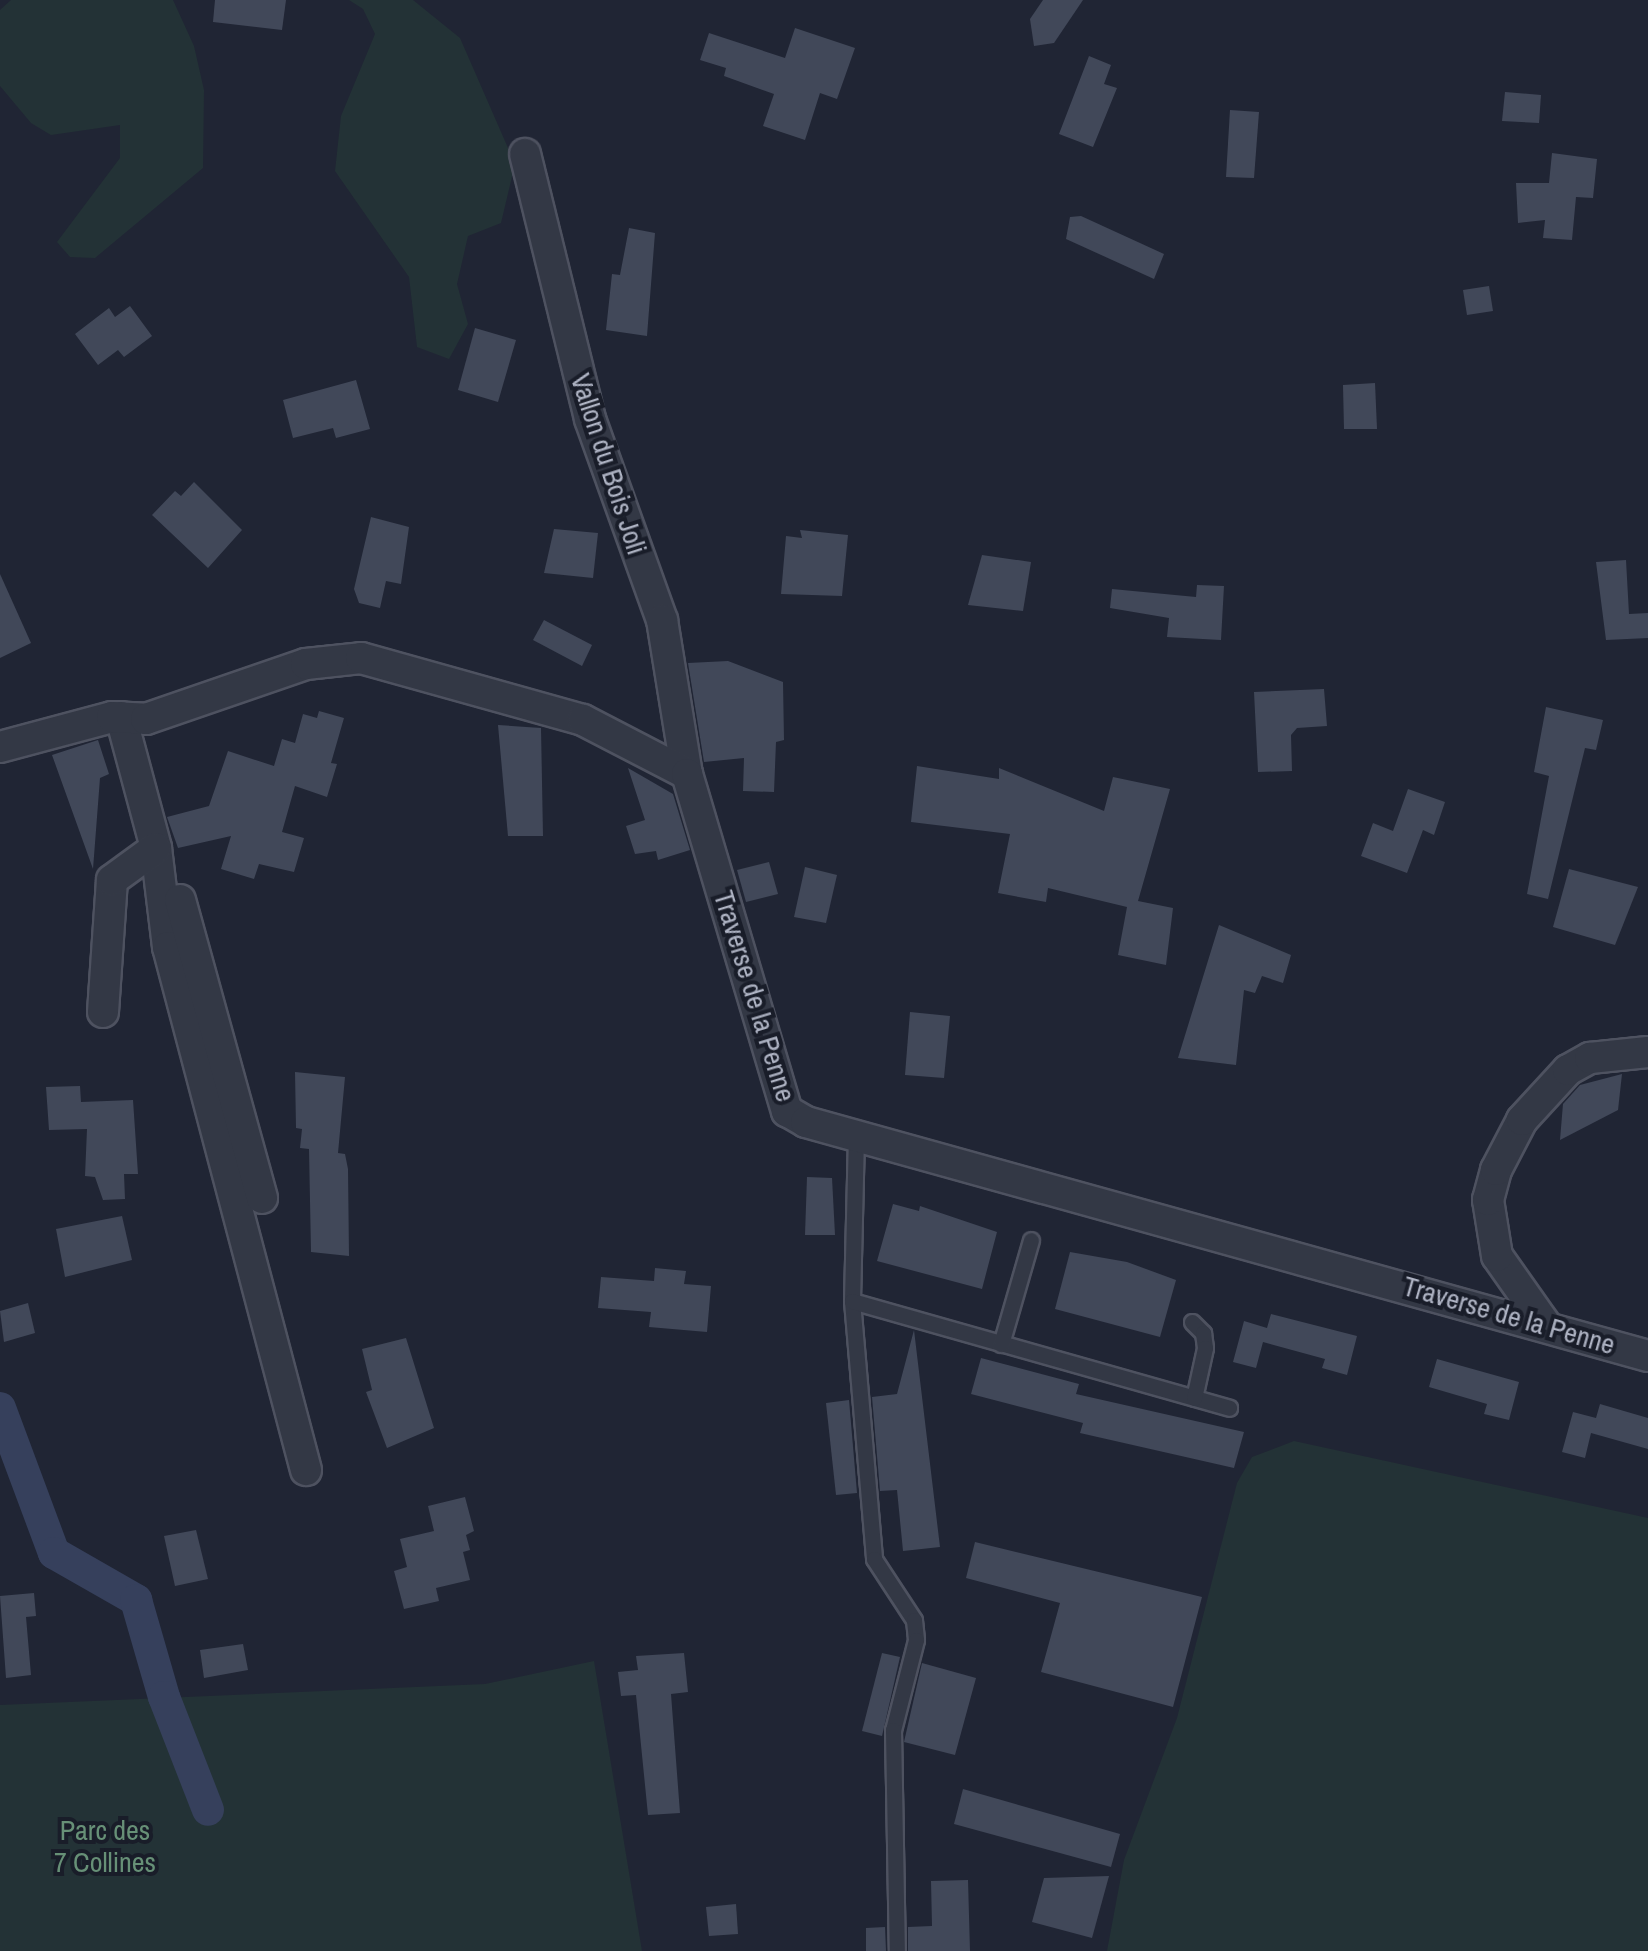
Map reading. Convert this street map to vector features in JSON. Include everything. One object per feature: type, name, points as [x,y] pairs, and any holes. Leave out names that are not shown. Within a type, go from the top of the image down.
[{"type":"street","name":"Vallon du Bois Joli","points":[[526,154],[590,419],[662,620],[687,774]]},
{"type":"street","points":[[0,747],[121,718],[146,719],[306,664],[361,658],[583,720],[687,774]]},
{"type":"street","points":[[121,718],[156,848],[168,947],[306,1470]]},
{"type":"street","name":"Traverse de la Penne","points":[[687,774],[787,1110],[856,1136],[1545,1324],[1648,1356]]},
{"type":"street","points":[[103,1012],[112,880],[156,848]]},
{"type":"street","points":[[156,848],[176,879],[262,1198]]},
{"type":"street","points":[[1545,1324],[1497,1256],[1488,1200],[1496,1170],[1522,1120],[1568,1070],[1590,1058],[1648,1052]]},
{"type":"lane","points":[[856,1136],[852,1301],[874,1559],[914,1620],[916,1640],[893,1730],[897,1951]]},
{"type":"lane","points":[[1001,1344],[1031,1240]]},
{"type":"lane","points":[[852,1301],[1228,1408]]},
{"type":"lane","points":[[1192,1322],[1203,1332],[1205,1348],[1194,1398]]},
{"type":"green space","points":[[11,0],[173,0],[194,46],[204,90],[203,168],[95,258],[70,257],[57,242],[120,158],[120,125],[51,135],[31,123],[0,86],[0,10]]},
{"type":"green space","points":[[349,0],[413,0],[460,38],[515,164],[501,223],[468,236],[457,284],[468,324],[449,359],[417,347],[409,277],[335,171],[341,116],[375,34],[363,9]]},
{"type":"green space","points":[[1294,1441],[1648,1518],[1648,1951],[1107,1951],[1124,1860],[1177,1718],[1237,1483],[1252,1457]]},
{"type":"green space","name":"Parc des 7 Collines","points":[[594,1661],[642,1951],[0,1951],[0,1705],[485,1684]]},
{"type":"building","points":[[215,0],[286,0],[282,30],[213,22]]},
{"type":"building","points":[[1043,0],[1083,0],[1054,43],[1034,46],[1030,19]]},
{"type":"building","points":[[795,28],[855,48],[837,99],[820,93],[805,140],[763,126],[774,94],[724,76],[726,68],[700,60],[709,33],[785,58]]},
{"type":"building","points":[[1089,56],[1111,65],[1104,84],[1117,88],[1093,147],[1059,134]]},
{"type":"building","points":[[1505,92],[1541,95],[1539,123],[1502,121]]},
{"type":"building","points":[[1230,110],[1259,112],[1254,178],[1226,177]]},
{"type":"building","points":[[1552,153],[1597,159],[1593,198],[1576,197],[1572,240],[1543,238],[1545,220],[1518,223],[1516,183],[1549,183]]},
{"type":"building","points":[[1081,216],[1164,254],[1154,279],[1066,239],[1070,217]]},
{"type":"building","points":[[629,228],[655,233],[647,336],[606,330],[612,274],[620,275]]},
{"type":"building","points":[[1489,286],[1493,311],[1467,315],[1463,290]]},
{"type":"building","points":[[130,306],[152,336],[124,357],[118,350],[98,365],[75,334],[109,308],[115,317]]},
{"type":"building","points":[[475,328],[516,340],[498,402],[458,390]]},
{"type":"building","points":[[356,380],[370,429],[336,438],[333,428],[293,438],[283,400]]},
{"type":"building","points":[[1375,383],[1377,429],[1344,429],[1343,385]]},
{"type":"building","points":[[194,482],[242,530],[208,568],[152,515],[175,491],[181,496]]},
{"type":"building","points":[[371,517],[409,527],[401,584],[386,581],[380,608],[359,603],[354,589]]},
{"type":"building","points":[[554,529],[598,533],[593,578],[544,573]]},
{"type":"building","points":[[800,530],[848,535],[842,596],[781,594],[786,536],[802,538]]},
{"type":"building","points":[[982,555],[1031,562],[1023,611],[968,605]]},
{"type":"building","points":[[1626,560],[1629,614],[1648,613],[1648,638],[1606,640],[1596,562]]},
{"type":"building","points":[[0,574],[31,643],[0,658]]},
{"type":"building","points":[[1197,585],[1224,586],[1221,640],[1167,637],[1169,618],[1110,608],[1112,589],[1196,597]]},
{"type":"building","points":[[544,620],[592,645],[582,666],[533,640]]},
{"type":"building","points":[[728,661],[783,682],[784,740],[776,742],[774,792],[743,791],[744,758],[704,762],[688,663]]},
{"type":"building","points":[[1324,689],[1327,726],[1297,728],[1291,735],[1292,771],[1258,772],[1254,692]]},
{"type":"building","points":[[1546,707],[1603,720],[1596,750],[1585,748],[1548,899],[1527,894],[1549,776],[1534,772]]},
{"type":"building","points":[[319,711],[344,718],[331,763],[337,764],[327,797],[295,786],[282,832],[304,838],[294,872],[259,864],[254,879],[221,869],[231,836],[178,848],[167,817],[209,806],[228,751],[274,766],[282,739],[295,743],[303,714],[317,718]]},
{"type":"building","points":[[498,725],[541,728],[543,836],[508,836]]},
{"type":"building","points":[[98,740],[109,774],[100,778],[93,869],[52,755]]},
{"type":"building","points":[[917,766],[999,779],[999,768],[1104,811],[1113,777],[1170,789],[1138,901],[1173,908],[1166,965],[1118,955],[1127,907],[1048,888],[1046,902],[998,893],[1010,834],[911,822]]},
{"type":"building","points":[[628,768],[673,794],[690,850],[658,860],[656,851],[635,854],[626,826],[645,820]]},
{"type":"building","points":[[1408,789],[1445,802],[1434,835],[1423,830],[1407,873],[1361,856],[1373,823],[1393,831]]},
{"type":"building","points":[[769,862],[778,894],[746,902],[737,870]]},
{"type":"building","points":[[805,867],[837,875],[826,923],[794,917]]},
{"type":"building","points":[[1569,869],[1638,887],[1615,945],[1553,927]]},
{"type":"building","points":[[1219,925],[1291,955],[1283,983],[1262,976],[1255,993],[1244,990],[1236,1065],[1178,1058]]},
{"type":"building","points":[[910,1012],[950,1016],[944,1078],[905,1075]]},
{"type":"building","points":[[295,1072],[345,1077],[338,1153],[345,1154],[348,1169],[349,1256],[311,1252],[309,1149],[300,1148],[302,1129],[296,1128]]},
{"type":"building","points":[[1622,1074],[1618,1110],[1560,1140],[1563,1104],[1580,1085]]},
{"type":"building","points":[[80,1086],[81,1102],[133,1100],[138,1174],[124,1174],[125,1199],[103,1200],[95,1177],[85,1176],[87,1129],[49,1130],[46,1087]]},
{"type":"building","points":[[807,1177],[832,1178],[835,1235],[805,1235]]},
{"type":"building","points":[[893,1204],[919,1211],[920,1206],[997,1232],[982,1289],[877,1261]]},
{"type":"building","points":[[122,1216],[132,1260],[65,1277],[56,1229]]},
{"type":"building","points":[[1070,1252],[1127,1262],[1176,1280],[1160,1337],[1055,1309]]},
{"type":"building","points":[[655,1268],[686,1271],[684,1284],[711,1286],[707,1332],[649,1327],[651,1312],[598,1308],[601,1277],[654,1281]]},
{"type":"building","points":[[28,1303],[35,1333],[4,1342],[0,1311]]},
{"type":"building","points":[[1271,1314],[1357,1336],[1347,1375],[1322,1368],[1325,1359],[1263,1342],[1256,1368],[1233,1362],[1244,1321],[1267,1328]]},
{"type":"building","points":[[914,1330],[940,1547],[903,1551],[897,1490],[880,1491],[872,1397],[897,1394]]},
{"type":"building","points":[[406,1338],[434,1428],[387,1448],[366,1392],[372,1390],[362,1349]]},
{"type":"building","points":[[981,1358],[1079,1384],[1076,1394],[1244,1432],[1234,1468],[1080,1433],[1083,1423],[971,1394]]},
{"type":"building","points":[[1437,1359],[1519,1382],[1509,1420],[1484,1414],[1487,1404],[1429,1387]]},
{"type":"building","points":[[849,1400],[857,1493],[836,1495],[826,1403]]},
{"type":"building","points":[[1600,1404],[1648,1418],[1648,1449],[1591,1433],[1585,1458],[1562,1452],[1573,1412],[1596,1418]]},
{"type":"building","points":[[465,1497],[474,1531],[466,1535],[470,1550],[463,1552],[470,1580],[436,1588],[439,1601],[404,1609],[394,1571],[407,1567],[400,1539],[434,1531],[428,1506]]},
{"type":"building","points":[[196,1530],[208,1579],[175,1586],[164,1536]]},
{"type":"building","points":[[975,1542],[1202,1597],[1173,1707],[1041,1672],[1060,1603],[966,1578]]},
{"type":"building","points":[[34,1593],[36,1616],[26,1617],[31,1675],[6,1678],[0,1596]]},
{"type":"building","points":[[243,1644],[248,1670],[204,1678],[200,1650]]},
{"type":"building","points":[[684,1653],[688,1692],[671,1694],[680,1813],[648,1815],[636,1695],[621,1696],[618,1672],[638,1670],[636,1656]]},
{"type":"building","points":[[882,1653],[900,1657],[882,1736],[862,1731]]},
{"type":"building","points":[[922,1663],[976,1678],[955,1755],[904,1742]]},
{"type":"building","points":[[963,1789],[1120,1834],[1111,1867],[954,1824]]},
{"type":"building","points":[[1109,1876],[1092,1938],[1032,1922],[1044,1878]]},
{"type":"building","points":[[968,1880],[970,1951],[908,1951],[908,1927],[932,1926],[931,1881]]},
{"type":"building","points":[[736,1904],[738,1934],[709,1936],[706,1907]]},
{"type":"building","points":[[885,1927],[886,1951],[866,1951],[866,1928]]},
{"type":"waterway","points":[[0,1408],[54,1553],[136,1600],[164,1697],[208,1810]]}]
